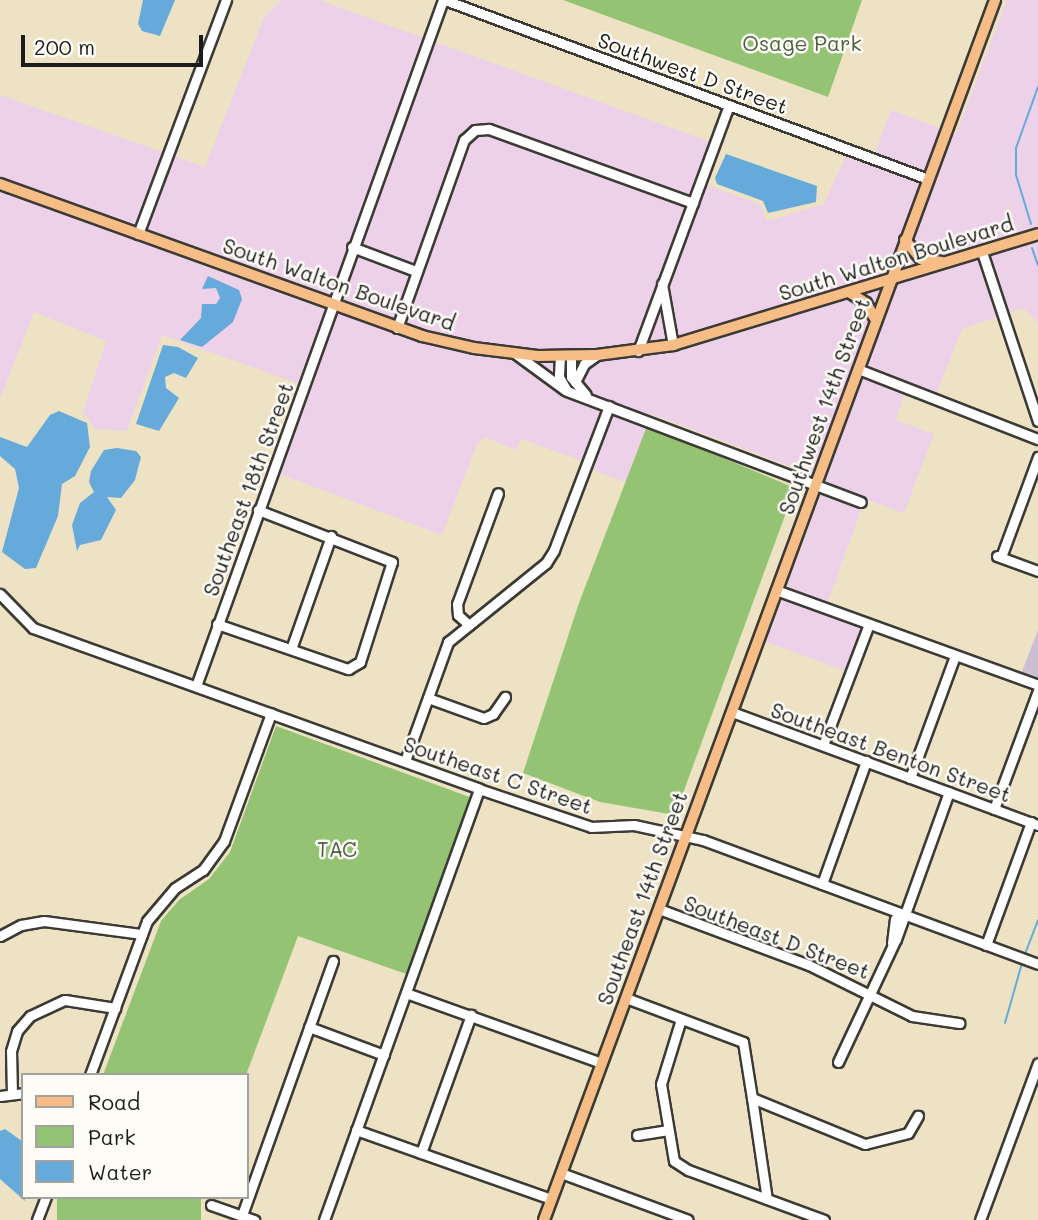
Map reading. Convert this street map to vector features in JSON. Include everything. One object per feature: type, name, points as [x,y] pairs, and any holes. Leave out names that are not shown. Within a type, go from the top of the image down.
[{"type":"main road","name":"Southwest 14th Street","points":[[776,590],[995,0]]},
{"type":"main road","name":"South Walton Boulevard","points":[[0,184],[397,328],[449,343],[516,354],[597,355],[673,345],[1038,234]]},
{"type":"main road","points":[[905,240],[921,259],[948,262]]},
{"type":"main road","points":[[849,292],[866,303],[876,320]]},
{"type":"main road","name":"Southeast 14th Street","points":[[544,1220],[776,590]]},
{"type":"street","points":[[138,234],[226,0]]},
{"type":"street","name":"Southwest D Street","points":[[444,0],[928,179]]},
{"type":"street","name":"Southeast 18th Street","points":[[196,686],[331,304],[444,0]]},
{"type":"street","points":[[638,351],[729,105]]},
{"type":"street","points":[[397,328],[464,140],[479,129],[693,203]]},
{"type":"street","points":[[352,247],[416,271]]},
{"type":"street","points":[[982,252],[1038,421]]},
{"type":"street","points":[[662,284],[673,345]]},
{"type":"street","points":[[516,354],[593,400],[862,502]]},
{"type":"street","points":[[571,387],[584,364],[597,355]]},
{"type":"street","points":[[566,356],[571,387]]},
{"type":"street","points":[[858,369],[1038,439]]},
{"type":"street","points":[[405,761],[441,656],[468,625],[546,563],[554,550],[609,406]]},
{"type":"street","points":[[1038,457],[999,556],[1038,571]]},
{"type":"street","points":[[468,625],[458,615],[457,604],[498,493]]},
{"type":"street","points":[[217,624],[355,668],[392,565],[388,558],[258,510]]},
{"type":"street","points":[[291,649],[331,536]]},
{"type":"street","points":[[776,590],[1038,685]]},
{"type":"street","name":"Southeast C Street","points":[[0,594],[33,628],[478,789],[591,828],[634,825],[685,837],[822,884],[1038,964]]},
{"type":"street","points":[[823,746],[869,624]]},
{"type":"street","points":[[910,778],[955,656]]},
{"type":"street","points":[[994,809],[1038,691]]},
{"type":"street","points":[[428,698],[484,718],[494,714],[505,697]]},
{"type":"street","name":"Southeast Benton Street","points":[[732,712],[1034,824]]},
{"type":"street","points":[[91,1073],[142,934],[156,909],[175,888],[203,870],[224,841],[271,713]]},
{"type":"street","points":[[822,884],[866,761]]},
{"type":"street","points":[[324,1220],[478,789]]},
{"type":"street","points":[[838,1062],[892,943],[949,792]]},
{"type":"street","points":[[986,945],[1034,824]]},
{"type":"street","name":"Southeast D Street","points":[[659,909],[871,993],[912,1016],[959,1023]]},
{"type":"street","points":[[0,936],[20,925],[44,921],[142,934]]},
{"type":"street","points":[[248,1198],[333,961]]},
{"type":"street","points":[[406,993],[601,1063]]},
{"type":"street","points":[[626,998],[743,1042],[767,1199]]},
{"type":"street","points":[[12,1094],[11,1051],[17,1031],[30,1016],[65,1000],[115,1008]]},
{"type":"street","points":[[421,1153],[471,1015]]},
{"type":"street","points":[[681,1019],[661,1084],[674,1161],[688,1170],[824,1220]]},
{"type":"street","points":[[309,1027],[384,1055]]},
{"type":"street","points":[[979,1220],[1038,1063]]},
{"type":"street","points":[[0,1096],[21,1093]]},
{"type":"street","points":[[752,1098],[865,1144],[908,1133],[918,1116]]},
{"type":"street","points":[[356,1130],[551,1199]]},
{"type":"street","points":[[637,1135],[667,1130]]},
{"type":"street","points":[[561,1173],[688,1220]]},
{"type":"street","points":[[37,1220],[45,1199]]},
{"type":"street","points":[[242,1215],[248,1199]]},
{"type":"street","points":[[211,1205],[254,1220]]},
{"type":"shaded area","points":[[281,0],[319,0],[719,145],[703,183],[761,205],[766,221],[824,204],[846,155],[871,163],[891,110],[956,134],[1007,0],[1038,0],[1038,322],[1023,308],[962,329],[937,392],[908,383],[896,420],[934,434],[904,513],[865,499],[828,602],[786,589],[826,480],[652,414],[625,482],[593,470],[593,465],[521,439],[516,450],[485,437],[477,444],[442,535],[280,474],[311,388],[162,335],[127,431],[95,429],[83,412],[106,341],[34,312],[0,399],[0,95],[205,167],[264,17]]},
{"type":"shaded area","points":[[783,596],[868,627],[851,673],[766,642]]},
{"type":"shaded area","points":[[1038,630],[1038,680],[1021,674]]},
{"type":"green space","name":"Osage Park","points":[[563,0],[862,0],[828,97]]},
{"type":"green space","points":[[647,426],[795,488],[675,815],[600,802],[523,773],[579,603]]},
{"type":"green space","name":"TAC","points":[[276,726],[475,799],[412,976],[298,936],[247,1073],[104,1073],[161,921],[179,900],[209,879],[230,852]]},
{"type":"green space","points":[[57,1199],[201,1199],[201,1220],[57,1220]]},
{"type":"water","points":[[143,0],[175,0],[160,36],[142,31],[138,24]]},
{"type":"water","points":[[726,154],[817,186],[816,202],[768,213],[763,201],[717,184],[715,178]]},
{"type":"water","points":[[208,276],[239,290],[242,299],[233,322],[202,347],[180,340],[201,318],[202,304],[216,304],[220,298],[216,288],[202,289]]},
{"type":"water","points":[[163,345],[178,347],[198,358],[186,378],[174,373],[165,377],[166,388],[179,398],[159,431],[136,424]]},
{"type":"water","points":[[59,411],[87,423],[90,447],[75,476],[62,484],[58,516],[36,568],[25,569],[2,552],[19,488],[15,469],[0,456],[0,437],[27,447],[50,415]]},
{"type":"water","points":[[117,448],[136,451],[141,457],[135,480],[121,498],[107,497],[116,510],[101,540],[80,545],[77,551],[72,525],[80,503],[94,492],[89,482],[91,471],[104,450]]},
{"type":"water","points":[[5,1129],[21,1141],[21,1197],[0,1179],[0,1131]]},
{"type":"waterway","points":[[1031,224],[1016,175],[1016,148],[1038,87]]},
{"type":"waterway","points":[[1032,248],[1038,265]]},
{"type":"waterway","points":[[1025,954],[1038,920]]},
{"type":"waterway","points":[[1005,1023],[1022,963]]}]
